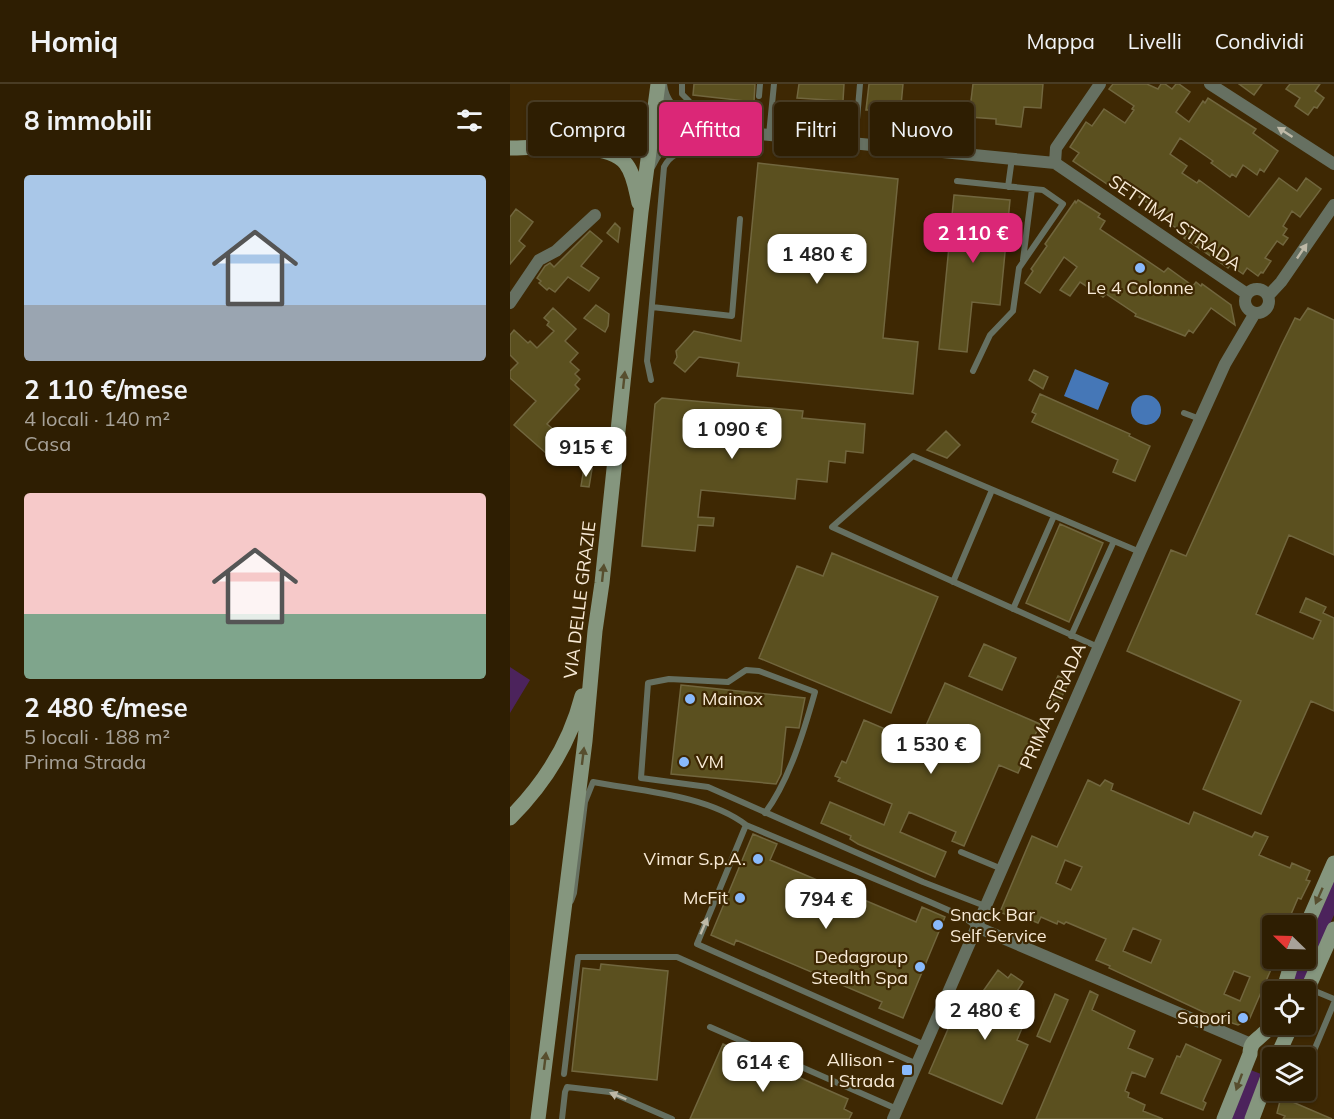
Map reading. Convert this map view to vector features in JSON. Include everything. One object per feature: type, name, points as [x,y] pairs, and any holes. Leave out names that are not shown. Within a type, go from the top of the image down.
[{"type":"main road","name":"VIA DELLE GRAZIE","points":[[538,1119],[585,741],[641,212],[659,84]]},
{"type":"main road","points":[[510,148],[587,148],[610,151],[629,167],[641,212]]},
{"type":"main road","points":[[510,818],[560,754],[570,735],[584,691],[595,631]]},
{"type":"main road","points":[[1311,915],[1334,863]]},
{"type":"main road","points":[[1312,981],[1334,929]]},
{"type":"main road","points":[[1224,1119],[1255,1045],[1262,1035]]},
{"type":"main road","points":[[1255,1045],[1275,1038],[1279,1047]]},
{"type":"main road","points":[[1255,1045],[1256,1064],[1262,1066]]},
{"type":"main road","points":[[1252,1119],[1262,1094]]},
{"type":"street","points":[[659,84],[668,102]]},
{"type":"street","points":[[1055,163],[1056,148],[1100,84]]},
{"type":"street","points":[[1210,84],[1334,164]]},
{"type":"street","name":"SETTIMA STRADA","points":[[762,134],[774,135]]},
{"type":"street","name":"SETTIMA STRADA","points":[[858,143],[1055,163],[1247,294]]},
{"type":"street","name":"SETTIMA STRADA","points":[[647,171],[659,149]]},
{"type":"street","name":"PRIMA STRADA","points":[[895,1114],[1098,647],[1225,364],[1256,313],[1266,308],[1268,296],[1281,282],[1334,205]]},
{"type":"street","points":[[510,303],[540,260],[556,251],[595,215]]},
{"type":"street","points":[[1256,313],[1246,306],[1247,294],[1257,289],[1262,290],[1268,296]]},
{"type":"street","points":[[977,927],[1255,1045]]},
{"type":"lane","points":[[682,84],[682,94],[689,102]]},
{"type":"lane","points":[[759,96],[760,84]]},
{"type":"lane","points":[[769,135],[774,84]]},
{"type":"lane","points":[[858,108],[860,84]]},
{"type":"lane","points":[[651,380],[647,361],[664,167],[673,156]]},
{"type":"lane","points":[[1008,187],[1012,158]]},
{"type":"lane","points":[[957,182],[1043,190],[1063,204],[1019,268],[1013,311],[990,335],[973,371]]},
{"type":"lane","points":[[1023,262],[1032,189]]},
{"type":"lane","points":[[652,307],[732,316],[740,219]]},
{"type":"lane","points":[[1184,413],[1200,420]]},
{"type":"lane","points":[[1098,647],[832,527],[914,456],[1140,552]]},
{"type":"lane","points":[[953,582],[993,490]]},
{"type":"lane","points":[[1013,609],[1054,516]]},
{"type":"lane","points":[[1071,636],[1114,541]]},
{"type":"lane","points":[[765,813],[778,796],[815,692],[759,671],[746,670],[728,682],[669,679],[648,683],[641,778],[708,787],[765,813],[923,882],[986,906]]},
{"type":"lane","points":[[563,918],[574,893],[585,802],[593,782],[683,799],[735,817],[746,825],[964,917],[977,927]]},
{"type":"lane","points":[[746,825],[697,944],[925,1045]]},
{"type":"lane","points":[[961,852],[1002,869]]},
{"type":"lane","points":[[564,1074],[578,957],[677,957],[917,1064]]},
{"type":"lane","points":[[1316,994],[1334,999]]},
{"type":"lane","points":[[1316,1047],[1334,1003]]},
{"type":"lane","points":[[710,1027],[895,1114]]},
{"type":"lane","points":[[562,1119],[567,1087],[609,1092],[672,1119]]},
{"type":"shaded area","points":[[510,667],[530,680],[510,713]]},
{"type":"shaded area","points":[[1334,880],[1334,915],[1316,955],[1316,922]]},
{"type":"shaded area","points":[[1297,969],[1310,969],[1304,981],[1293,981]]},
{"type":"shaded area","points":[[1248,1069],[1261,1074],[1245,1119],[1230,1119]]},
{"type":"water","points":[[1075,369],[1109,383],[1098,410],[1064,396]]},
{"type":"water","points":[[1146,395],[1157,399],[1161,410],[1157,421],[1146,425],[1135,421],[1131,410],[1135,399]]},
{"type":"building","points":[[694,84],[755,84],[754,102],[693,95]]},
{"type":"building","points":[[799,84],[844,84],[843,101],[797,98]]},
{"type":"building","points":[[869,84],[903,84],[901,102],[870,102],[870,110],[866,110]]},
{"type":"building","points":[[973,84],[1043,84],[1041,108],[1024,107],[1021,127],[996,124],[996,119],[974,117],[974,102],[971,102]]},
{"type":"building","points":[[1113,84],[1147,84],[1158,89],[1161,84],[1165,84],[1172,89],[1179,84],[1190,92],[1176,112],[1189,122],[1203,101],[1205,103],[1208,98],[1256,129],[1253,133],[1278,151],[1264,172],[1260,169],[1257,175],[1243,165],[1236,177],[1232,174],[1230,177],[1211,163],[1213,161],[1180,138],[1170,154],[1187,166],[1182,173],[1197,183],[1199,180],[1249,217],[1279,178],[1297,191],[1306,178],[1321,189],[1300,217],[1292,211],[1283,226],[1287,229],[1283,235],[1288,238],[1283,245],[1277,241],[1265,258],[1271,261],[1263,273],[1261,272],[1258,276],[1247,268],[1243,274],[1230,265],[1228,268],[1184,238],[1186,235],[1148,208],[1150,205],[1139,197],[1143,191],[1121,177],[1113,188],[1073,161],[1079,153],[1070,147],[1086,122],[1092,126],[1104,109],[1125,123],[1134,110],[1132,109],[1134,106],[1109,89]]},
{"type":"building","points":[[1239,84],[1262,84],[1254,95]]},
{"type":"building","points":[[1290,84],[1320,84],[1315,91],[1324,98],[1308,115],[1295,106],[1300,98],[1286,89]]},
{"type":"building","points":[[758,163],[898,179],[883,338],[918,342],[913,394],[737,376],[739,363],[699,357],[685,372],[674,363],[677,357],[676,351],[694,331],[741,341]]},
{"type":"building","points":[[954,195],[1010,200],[1000,305],[972,302],[967,352],[939,349]]},
{"type":"building","points":[[1078,200],[1100,214],[1098,217],[1105,221],[1100,229],[1164,272],[1168,268],[1193,286],[1196,282],[1201,286],[1202,284],[1231,305],[1235,325],[1211,308],[1193,333],[1189,330],[1185,336],[1135,316],[1136,314],[1106,294],[1103,297],[1080,282],[1070,296],[1060,290],[1077,267],[1064,257],[1040,293],[1025,283],[1033,271],[1031,269],[1047,246],[1045,244],[1075,201],[1076,203]]},
{"type":"building","points":[[516,209],[533,222],[519,241],[525,246],[510,264],[510,217]]},
{"type":"building","points":[[615,223],[620,228],[618,242],[607,233]]},
{"type":"building","points":[[590,231],[602,241],[581,266],[599,278],[589,291],[568,277],[555,292],[549,288],[547,290],[537,278],[545,266],[550,263],[554,267]]},
{"type":"building","points":[[596,305],[609,314],[605,332],[584,318]]},
{"type":"building","points":[[553,308],[576,329],[565,341],[578,353],[570,362],[579,370],[575,374],[580,379],[575,385],[579,389],[547,424],[567,441],[563,446],[566,449],[555,461],[514,425],[536,401],[510,378],[510,371],[518,363],[510,355],[510,335],[514,330],[537,348],[554,331],[547,325],[549,322],[544,318]]},
{"type":"building","points":[[1308,308],[1334,320],[1334,555],[1289,535],[1256,614],[1313,639],[1321,621],[1300,612],[1306,598],[1326,607],[1323,613],[1334,618],[1334,711],[1311,701],[1261,814],[1203,789],[1241,701],[1127,651],[1171,550],[1186,556],[1281,346],[1295,318],[1300,320]]},
{"type":"building","points":[[1034,370],[1048,377],[1043,389],[1029,380]]},
{"type":"building","points":[[1040,394],[1130,434],[1129,436],[1150,446],[1135,481],[1113,472],[1118,460],[1032,422],[1036,414],[1032,412]]},
{"type":"building","points":[[662,398],[803,411],[802,418],[865,424],[863,453],[846,451],[845,463],[829,461],[827,482],[797,479],[795,499],[701,490],[698,517],[714,518],[713,526],[698,525],[695,551],[642,546],[655,404]]},
{"type":"building","points":[[946,431],[960,445],[947,458],[927,450]]},
{"type":"building","points":[[584,468],[592,469],[589,487],[581,486]]},
{"type":"building","points":[[1060,524],[1103,543],[1069,622],[1026,603]]},
{"type":"building","points":[[832,553],[938,597],[891,713],[759,658],[797,566],[823,576]]},
{"type":"building","points":[[984,644],[1016,658],[1002,690],[969,676]]},
{"type":"building","points":[[1058,676],[1069,681],[1059,703],[1048,698]]},
{"type":"building","points":[[945,683],[1040,724],[1018,773],[999,765],[964,846],[952,841],[956,832],[909,812],[900,832],[946,852],[935,877],[858,844],[850,839],[851,836],[821,823],[830,802],[884,825],[892,804],[838,781],[840,778],[835,776],[842,761],[846,763],[864,720],[913,741],[914,736],[920,739]]},
{"type":"building","points":[[681,685],[805,698],[799,728],[786,727],[781,774],[776,784],[671,774]]},
{"type":"building","points":[[1088,780],[1100,786],[1105,780],[1113,784],[1111,790],[1189,824],[1194,812],[1252,837],[1255,832],[1268,837],[1259,855],[1290,868],[1292,863],[1310,871],[1306,880],[1310,881],[1301,899],[1298,898],[1291,915],[1262,915],[1262,969],[1271,969],[1266,981],[1262,981],[1262,990],[1249,1020],[1238,1025],[1214,1017],[1109,968],[1110,966],[1096,960],[1106,939],[1066,922],[1064,924],[1058,921],[1057,924],[1041,917],[1038,923],[1026,918],[1024,922],[1000,912],[1032,836],[1057,847]],"holes":[[[1065,860],[1082,867],[1071,890],[1056,883]],[[1133,928],[1161,940],[1151,963],[1123,951]],[[1234,971],[1250,977],[1240,1001],[1224,994]]]},
{"type":"building","points":[[753,834],[777,844],[770,860],[916,922],[922,907],[945,917],[903,1018],[879,1008],[882,1002],[736,940],[734,945],[711,935]]},
{"type":"building","points":[[601,964],[668,971],[657,1080],[572,1071],[583,968],[600,970]]},
{"type":"building","points":[[998,970],[1008,978],[1011,974],[1023,982],[1012,999],[1031,1007],[1017,1040],[1028,1045],[1002,1104],[929,1073],[955,1013],[960,1015],[969,993],[979,997]]},
{"type":"building","points":[[1090,991],[1098,995],[1092,1010],[1135,1031],[1128,1048],[1153,1059],[1145,1077],[1132,1072],[1125,1091],[1129,1093],[1128,1097],[1145,1105],[1143,1111],[1163,1119],[1036,1119]]},
{"type":"building","points":[[1055,994],[1068,1000],[1050,1042],[1037,1036]]},
{"type":"building","points":[[723,1044],[848,1099],[844,1109],[852,1113],[849,1119],[690,1119]]},
{"type":"building","points":[[1186,1044],[1221,1060],[1203,1101],[1206,1103],[1203,1110],[1161,1093],[1177,1056],[1180,1057]]},
{"type":"building","points":[[1280,1101],[1290,1101],[1332,1119],[1283,1119],[1285,1116],[1277,1113]]},
{"type":"place","name":"Le 4 Colonne","points":[[1140,268]]},
{"type":"place","name":"Mainox","points":[[690,699]]},
{"type":"place","name":"VM","points":[[684,762]]},
{"type":"place","name":"Vimar S.p.A.","points":[[758,859]]},
{"type":"place","name":"McFit","points":[[740,898]]},
{"type":"place","name":"Snack Bar Self Service","points":[[938,925]]},
{"type":"place","name":"Dedagroup Stealth Spa","points":[[920,967]]},
{"type":"place","name":"Sapori","points":[[1243,1018]]},
{"type":"place","name":"Allison - I Strada","points":[[907,1070]]}]
